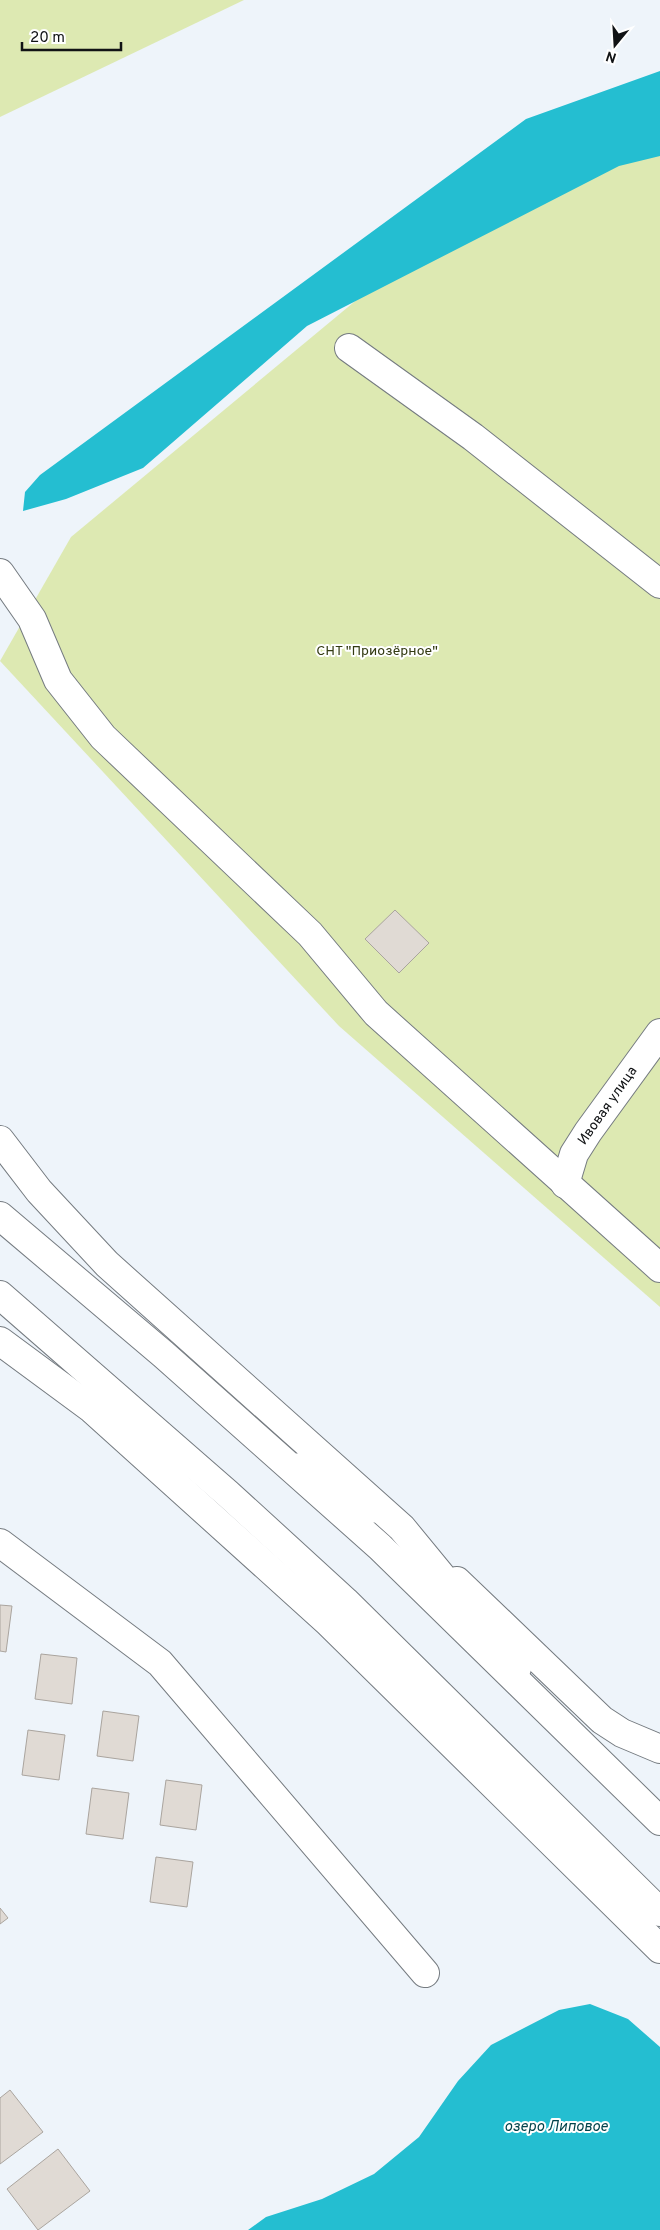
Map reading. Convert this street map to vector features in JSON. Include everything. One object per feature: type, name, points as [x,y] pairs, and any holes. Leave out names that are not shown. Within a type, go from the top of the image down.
[{"type":"main road","points":[[349,348],[473,437],[660,584]]},
{"type":"main road","points":[[0,572],[32,619],[58,680],[103,737],[310,934],[376,1013],[660,1268]]},
{"type":"main road","name":"Ивовая улица","points":[[566,1184],[574,1154],[660,1033]]},
{"type":"main road","points":[[0,1140],[38,1191],[107,1264],[402,1528],[602,1720],[622,1733],[660,1749]]},
{"type":"main road","points":[[0,1216],[276,1452],[380,1547],[660,1821]]},
{"type":"main road","points":[[0,1295],[221,1487],[345,1601],[660,1912]]},
{"type":"main road","points":[[0,1341],[92,1409],[327,1621],[660,1949]]},
{"type":"main road","points":[[276,1452],[402,1528],[576,1738]]},
{"type":"main road","points":[[0,1543],[160,1663],[425,1973]]},
{"type":"green space","points":[[0,0],[244,0],[0,117]]},
{"type":"green space","name":"СНТ \"Приозёрное\"","points":[[660,124],[660,1307],[339,1026],[0,661],[71,537],[524,161]]},
{"type":"water","points":[[660,71],[660,156],[619,166],[307,326],[143,468],[66,499],[23,511],[25,492],[40,475],[526,119]]},
{"type":"water","name":"озеро Липовое","points":[[590,2004],[628,2019],[660,2047],[660,2230],[248,2230],[266,2217],[322,2199],[374,2174],[419,2137],[458,2081],[491,2045],[559,2010]]},
{"type":"building","points":[[395,910],[429,943],[399,973],[365,939]]},
{"type":"building","points":[[0,1605],[12,1606],[6,1652],[0,1651]]},
{"type":"building","points":[[41,1654],[77,1658],[72,1704],[35,1699]]},
{"type":"building","points":[[103,1711],[139,1716],[133,1761],[97,1756]]},
{"type":"building","points":[[28,1730],[65,1735],[59,1780],[22,1775]]},
{"type":"building","points":[[166,1780],[202,1785],[196,1830],[160,1825]]},
{"type":"building","points":[[92,1788],[129,1793],[123,1839],[86,1834]]},
{"type":"building","points":[[156,1857],[193,1862],[187,1907],[150,1902]]},
{"type":"building","points":[[0,1908],[8,1918],[0,1924]]},
{"type":"building","points":[[10,2090],[43,2132],[0,2164],[0,2098]]},
{"type":"building","points":[[58,2149],[90,2191],[38,2230],[7,2189]]}]
